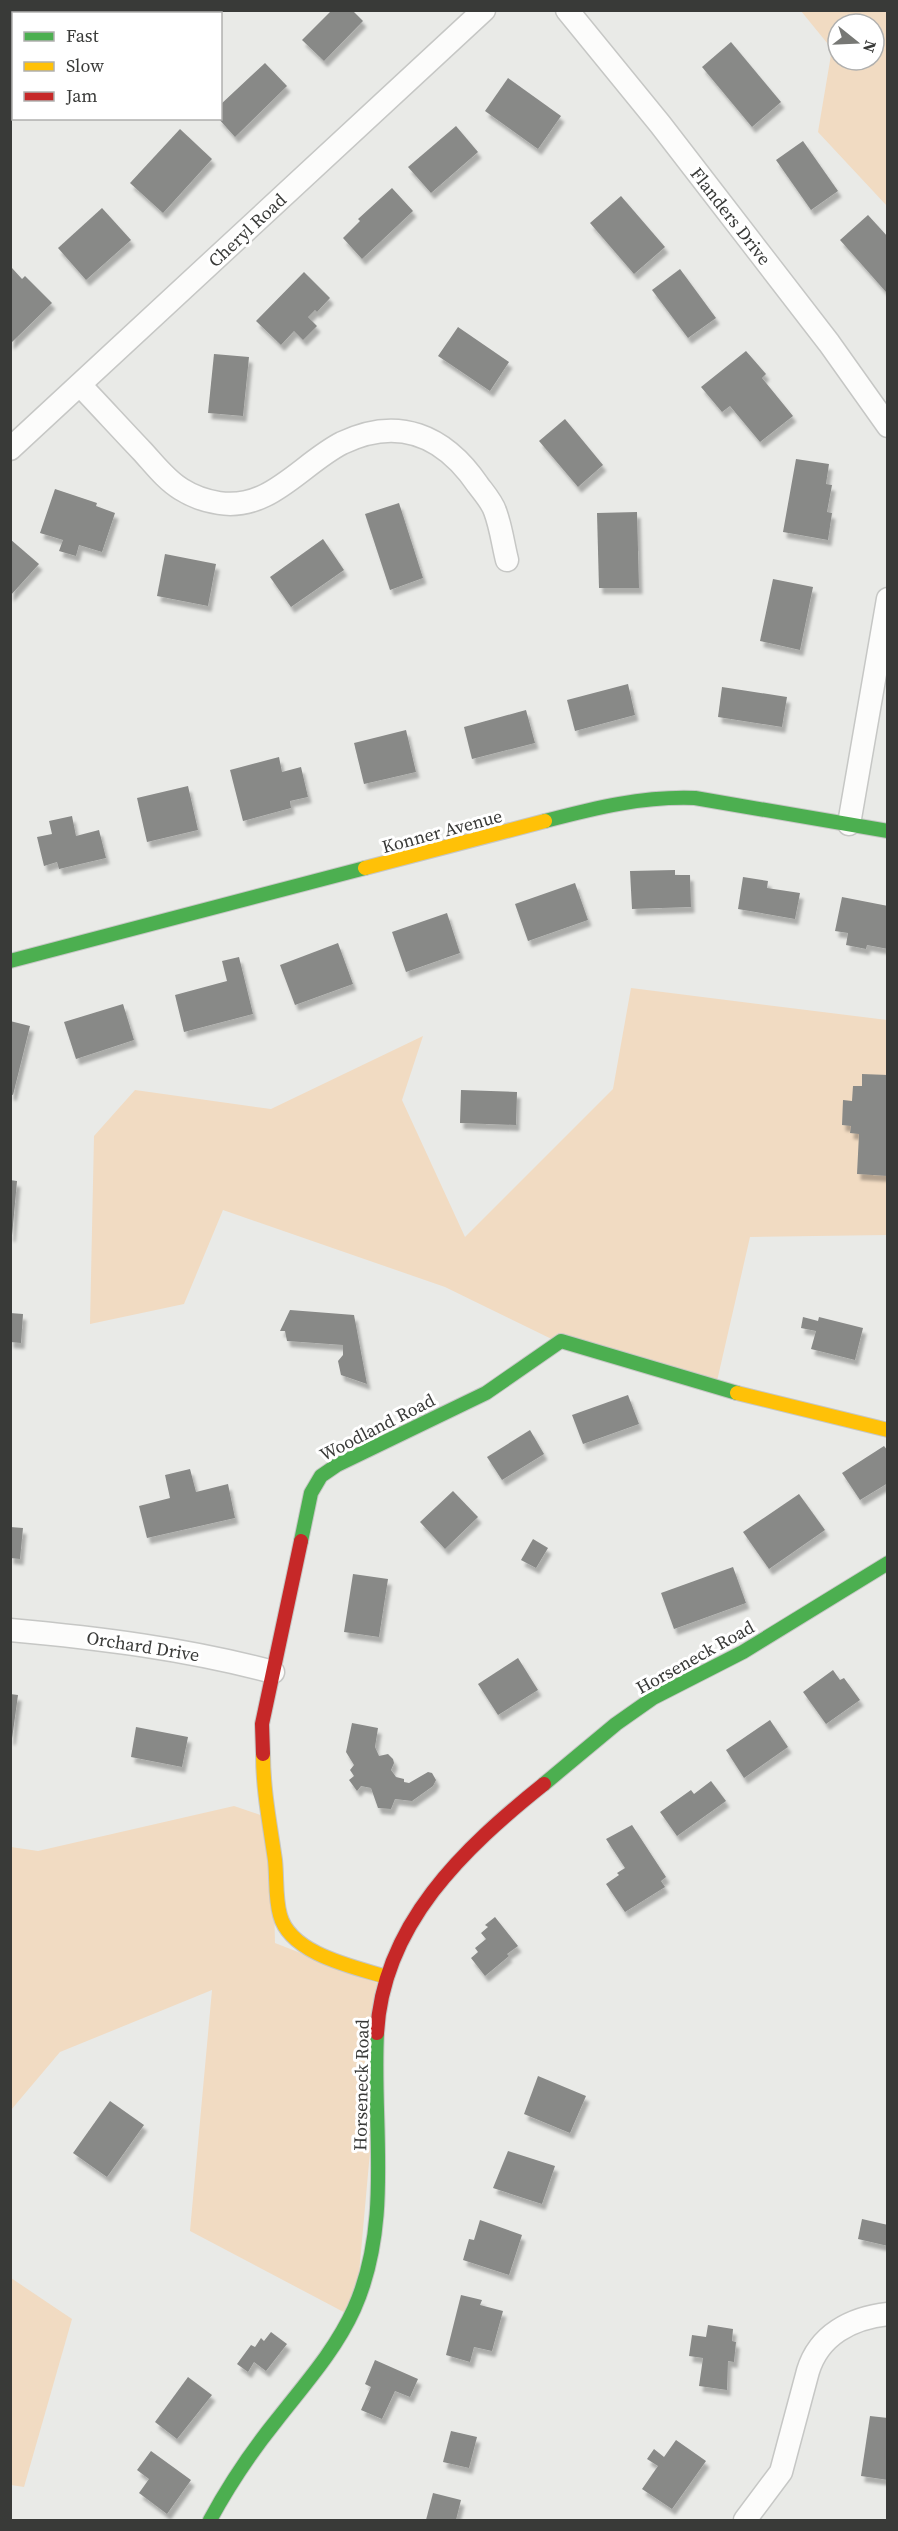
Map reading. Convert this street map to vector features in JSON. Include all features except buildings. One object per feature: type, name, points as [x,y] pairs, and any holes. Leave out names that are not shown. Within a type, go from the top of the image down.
[{"type":"street","name":"Cheryl Road","points":[[10,449],[484,10]]},
{"type":"street","name":"Flanders Drive","points":[[567,10],[660,123],[829,343],[888,426]]},
{"type":"street","points":[[80,385],[171,482],[194,496],[218,503],[235,504],[262,498],[326,453],[365,434],[380,430],[405,431],[421,435],[446,449],[470,473],[495,509],[507,560]]},
{"type":"street","points":[[849,824],[888,599]]},
{"type":"street","name":"Konner Avenue","points":[[10,961],[608,805],[667,798],[695,798],[888,831]]},
{"type":"street","name":"Woodland Road","points":[[387,1977],[331,1960],[303,1946],[286,1929],[280,1916],[263,1765],[262,1724],[311,1493],[321,1476],[337,1465],[486,1393],[561,1341],[724,1390],[888,1430]]},
{"type":"street","name":"Horseneck Road","points":[[210,2520],[239,2472],[331,2353],[362,2291],[376,2223],[378,2178],[376,2042],[380,2008],[387,1977],[398,1947],[417,1910],[461,1856],[490,1827],[604,1734],[652,1699],[740,1654],[888,1563]]},
{"type":"street","name":"Orchard Drive","points":[[10,1630],[77,1636],[217,1657],[273,1672]]},
{"type":"street","points":[[746,2520],[781,2472],[812,2357],[821,2343],[840,2328],[888,2314]]},
{"type":"shaded area","points":[[801,11],[887,11],[887,206],[818,132],[828,72],[886,72],[886,12],[826,12],[826,42]]},
{"type":"shaded area","points":[[631,988],[887,1020],[887,1235],[750,1237],[717,1381],[568,1347],[445,1287],[223,1210],[184,1304],[90,1324],[94,1136],[135,1090],[271,1109],[423,1036],[402,1100],[465,1237],[613,1089]]},
{"type":"shaded area","points":[[234,1806],[272,1819],[275,1943],[385,1986],[355,2318],[190,2231],[212,1990],[60,2052],[11,2110],[11,1847],[38,1851]]},
{"type":"shaded area","points":[[11,2278],[72,2319],[24,2487],[11,2485]]},
{"type":"traffic: fast","points":[[545,821],[601,807],[638,801],[695,798],[888,831]]},
{"type":"traffic: fast","points":[[10,961],[365,868]]},
{"type":"traffic: fast","points":[[301,1541],[311,1493],[321,1476],[337,1465],[486,1393],[561,1341],[737,1393]]},
{"type":"traffic: fast","points":[[544,1784],[616,1724],[653,1698],[743,1652],[888,1563]]},
{"type":"traffic: fast","points":[[210,2520],[249,2457],[338,2339],[354,2309],[366,2276],[377,2208],[377,2033]]},
{"type":"traffic: slow","points":[[365,868],[545,821]]},
{"type":"traffic: slow","points":[[737,1393],[888,1430]]},
{"type":"traffic: slow","points":[[263,1754],[265,1794],[275,1860],[277,1901],[286,1928],[296,1940],[325,1957],[387,1977]]},
{"type":"traffic: jam","points":[[263,1754],[262,1724],[301,1541]]},
{"type":"traffic: jam","points":[[377,2033],[383,1994],[394,1957],[411,1923],[458,1862],[485,1835],[544,1784]]}]
